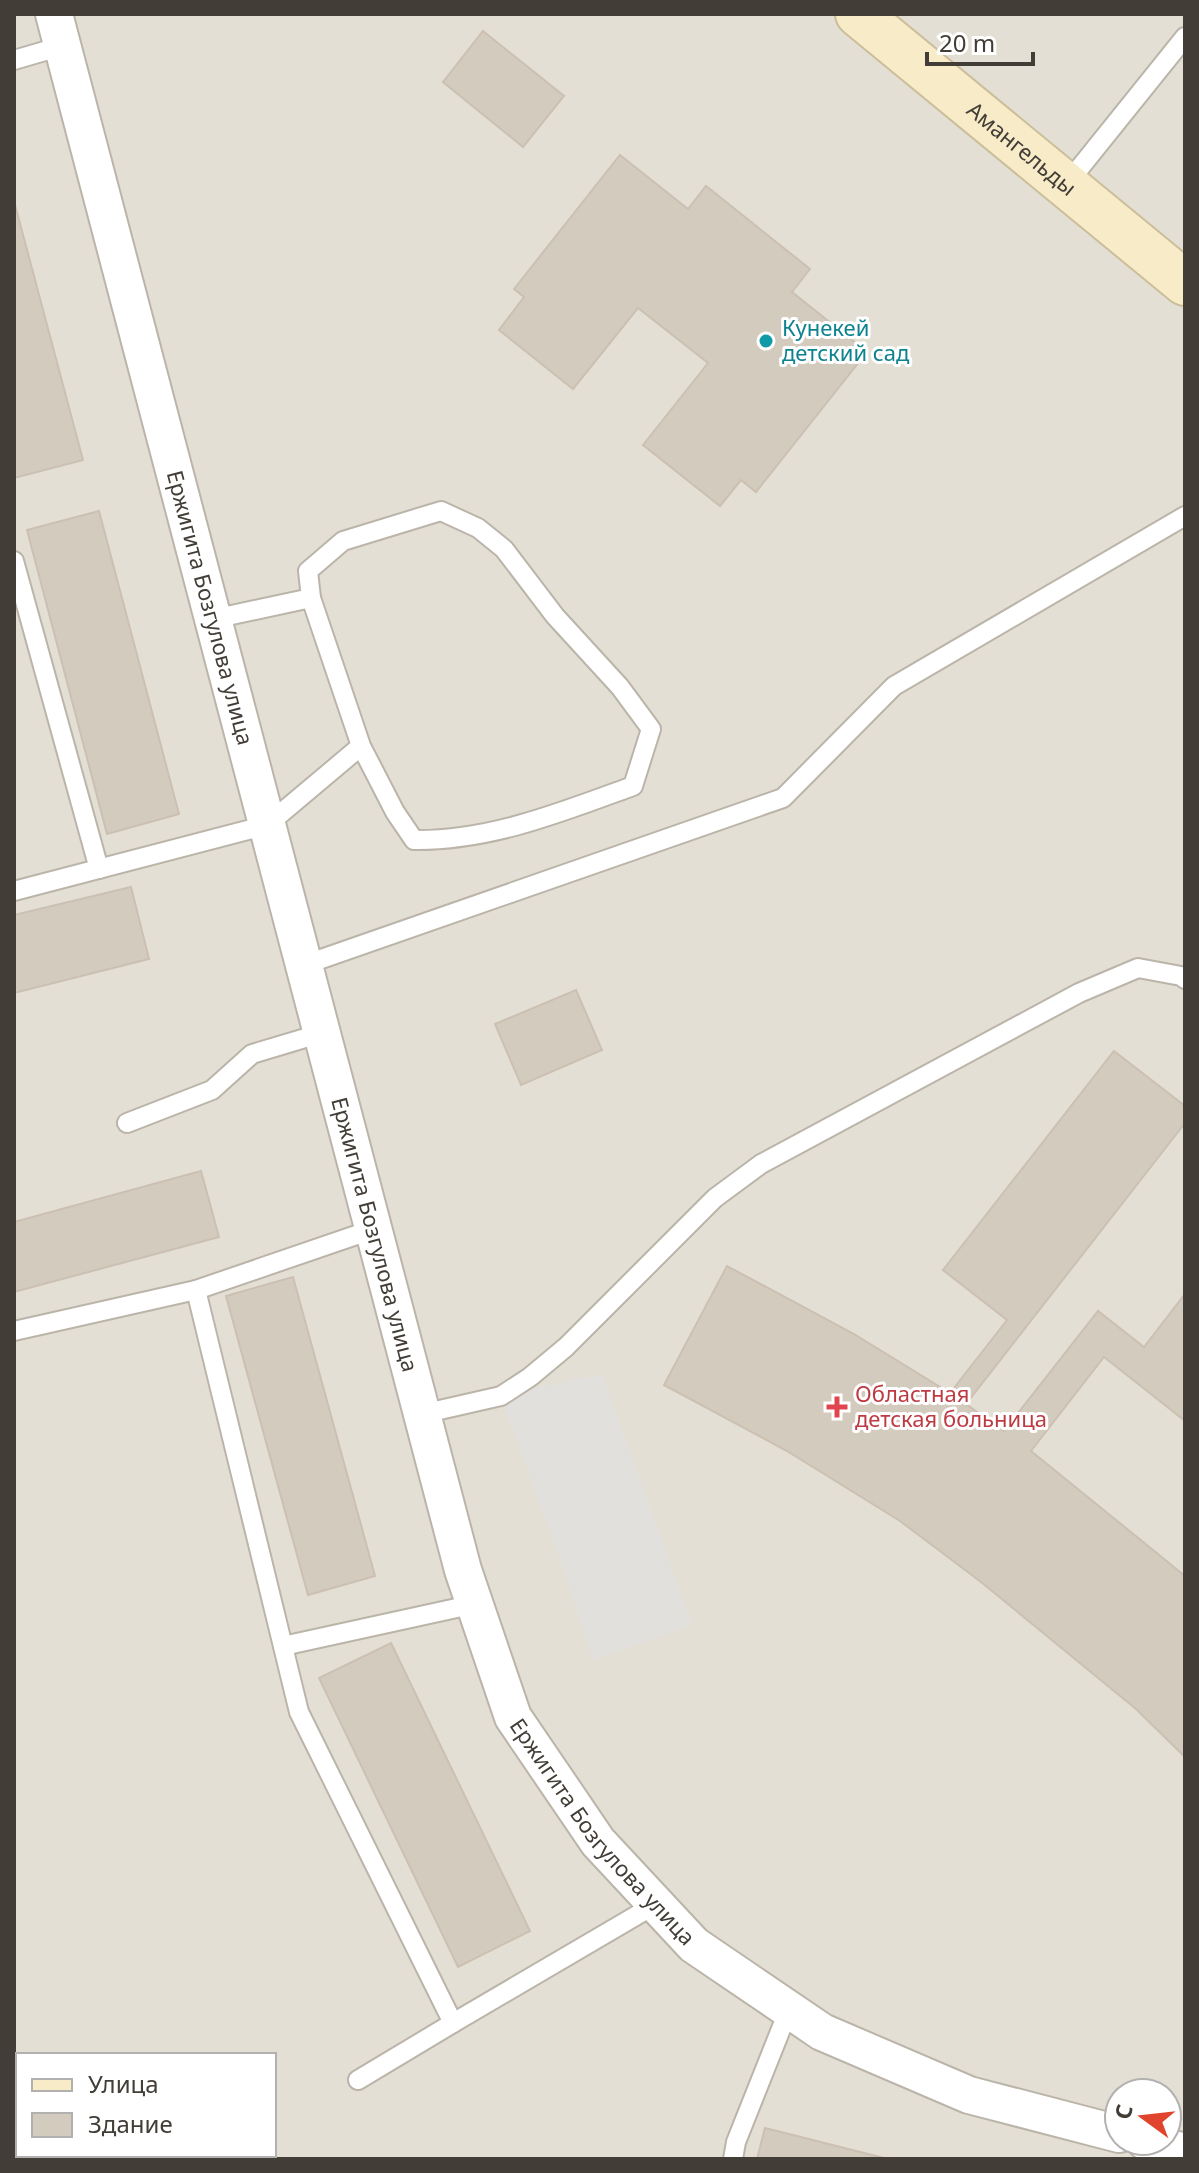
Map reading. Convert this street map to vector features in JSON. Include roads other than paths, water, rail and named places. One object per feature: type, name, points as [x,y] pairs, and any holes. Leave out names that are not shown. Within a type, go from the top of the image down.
[{"type":"main road","name":"Амангельды","points":[[858,14],[1185,283]]},
{"type":"street","name":"Ержигита Бозгулова улица","points":[[58,30],[463,1570],[513,1717],[598,1842],[694,1945],[822,2032],[969,2095],[1103,2130]]},
{"type":"lane","points":[[14,60],[58,30]]},
{"type":"lane","points":[[1066,185],[1185,37]]},
{"type":"lane","points":[[441,511],[478,528],[504,549],[555,616],[620,687],[651,729],[633,786],[531,823],[441,840],[414,840],[395,812],[361,746],[311,598],[308,571],[343,541],[441,511]]},
{"type":"lane","points":[[304,965],[783,798],[894,686],[1185,516]]},
{"type":"lane","points":[[14,561],[99,869]]},
{"type":"lane","points":[[213,619],[311,598]]},
{"type":"lane","points":[[14,891],[267,825],[361,746]]},
{"type":"lane","points":[[422,1414],[501,1396],[530,1377],[566,1347],[715,1198],[761,1164],[1079,993],[1138,968],[1185,979]]},
{"type":"lane","points":[[127,1123],[212,1090],[252,1054],[322,1033]]},
{"type":"lane","points":[[14,1331],[196,1290],[374,1229]]},
{"type":"lane","points":[[196,1290],[299,1712],[453,2023]]},
{"type":"lane","points":[[283,1646],[475,1604]]},
{"type":"lane","points":[[358,2080],[656,1904]]},
{"type":"lane","points":[[733,2159],[736,2142],[789,2009]]},
{"type":"place","name":"Кунекей детский сад","points":[[766,341]]},
{"type":"place","name":"Областная детская больница","points":[[837,1407]]}]
